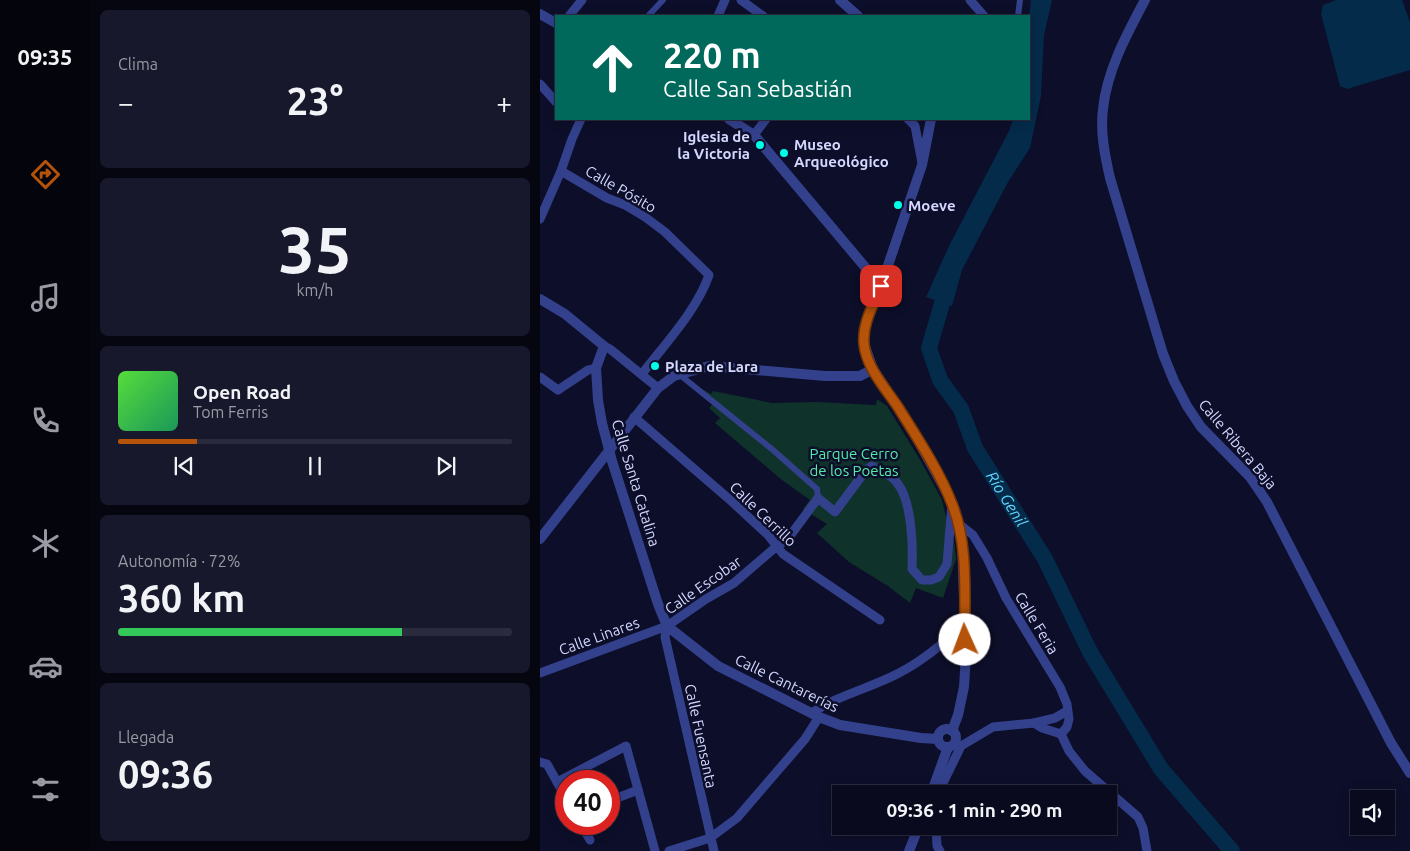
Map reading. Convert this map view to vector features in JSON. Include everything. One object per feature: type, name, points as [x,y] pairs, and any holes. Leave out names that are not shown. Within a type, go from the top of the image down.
[{"type":"street","points":[[570,15],[582,0]]},
{"type":"street","points":[[649,15],[663,0]]},
{"type":"street","points":[[718,15],[725,0]]},
{"type":"street","points":[[741,0],[762,15]]},
{"type":"street","points":[[840,0],[857,15]]},
{"type":"street","points":[[970,0],[983,15]]},
{"type":"street","points":[[1018,15],[1020,0]]},
{"type":"street","name":"Calle Ribera Baja","points":[[1145,0],[1114,63],[1102,109],[1102,130],[1110,178],[1163,354],[1174,381],[1192,413],[1202,427],[1250,477],[1267,502],[1391,743],[1410,773]]},
{"type":"street","points":[[542,19],[555,23]]},
{"type":"street","points":[[540,84],[555,101]]},
{"type":"street","points":[[540,220],[562,171],[578,120]]},
{"type":"street","points":[[731,120],[754,135],[881,286]]},
{"type":"street","points":[[754,135],[765,120]]},
{"type":"street","points":[[909,120],[915,126],[922,165]]},
{"type":"street","points":[[931,120],[922,165],[881,286],[866,322],[864,336],[865,351],[873,370],[910,426],[952,502],[962,542],[965,626],[964,687],[958,715],[952,731],[956,739],[948,747],[934,785]]},
{"type":"street","name":"Calle Pósito","points":[[562,171],[606,198],[625,205],[644,217],[665,232],[709,275],[704,290],[642,374]]},
{"type":"street","points":[[540,299],[565,314],[658,388]]},
{"type":"street","name":"Calle Santa Catalina","points":[[604,346],[596,368],[602,423],[658,604],[667,626]]},
{"type":"street","points":[[540,539],[658,388],[674,376],[709,366],[825,376],[860,376],[873,370]]},
{"type":"street","points":[[540,377],[558,390],[588,370],[596,368]]},
{"type":"street","points":[[680,375],[773,450],[817,489],[818,498],[835,512],[866,470],[872,466],[886,473],[898,484],[905,498],[910,519],[913,547],[912,569],[922,580],[931,580],[939,577],[947,564],[952,502]]},
{"type":"street","name":"Calle Cerrillo","points":[[634,418],[730,499],[783,554],[880,620]]},
{"type":"street","name":"Calle Escobar","points":[[667,626],[706,599],[734,583],[777,546],[787,540],[818,498]]},
{"type":"street","name":"Calle Feria","points":[[959,524],[973,535],[987,558],[1006,598],[1060,687],[1067,704],[1067,711]]},
{"type":"street","name":"Calle Linares","points":[[541,671],[667,626]]},
{"type":"street","name":"Calle Cantarerías","points":[[667,626],[718,666],[815,715],[840,725],[938,739]]},
{"type":"street","name":"Calle Fuensanta","points":[[667,626],[666,637],[714,851]]},
{"type":"street","points":[[669,851],[710,838],[737,818],[805,738],[815,715],[826,704],[901,673],[965,626]]},
{"type":"street","points":[[939,785],[944,781],[961,746],[993,727],[1034,723],[1055,718],[1067,711],[1070,719],[1067,727],[1061,734]]},
{"type":"street","points":[[1034,723],[1042,728],[1061,734],[1069,752],[1085,771],[1138,817],[1143,828],[1147,851]]},
{"type":"street","points":[[948,747],[942,746],[938,739],[939,733],[944,730],[952,731]]},
{"type":"street","points":[[581,770],[626,746],[655,851]]},
{"type":"street","points":[[543,763],[555,778]]},
{"type":"street","points":[[620,797],[638,790]]},
{"type":"street","points":[[587,835],[590,840]]},
{"type":"street","points":[[909,851],[915,835]]},
{"type":"street","points":[[936,835],[937,846],[940,851]]},
{"type":"green space","name":"Parque Cerro de los Poetas","points":[[700,388],[711,394],[713,391],[772,403],[817,402],[876,405],[877,399],[887,406],[942,500],[946,517],[946,539],[954,540],[956,559],[943,598],[916,588],[910,603],[888,586],[849,562],[817,533],[827,524],[803,509],[810,500],[782,480],[715,423],[720,418],[709,408],[713,404]]},
{"type":"water","points":[[1031,0],[1052,0],[1044,35],[1041,96],[1030,148],[1008,182],[962,270],[952,306],[926,297],[950,244],[1009,131],[1013,120],[1030,120]]},
{"type":"water","points":[[1336,0],[1402,0],[1410,22],[1410,70],[1347,89],[1340,86],[1321,14],[1323,5]]},
{"type":"waterway","name":"Río Genil","points":[[948,283],[929,348],[940,380],[961,409],[975,448],[1045,559],[1090,652],[1161,769],[1232,851]]},
{"type":"place","name":"Iglesia de la Victoria","points":[[760,145]]},
{"type":"place","name":"Museo Arqueológico","points":[[784,153]]},
{"type":"place","name":"Moeve","points":[[898,205]]},
{"type":"place","name":"Plaza de Lara","points":[[655,366]]},
{"type":"route","points":[[881,286],[866,322],[864,336],[865,351],[873,370],[910,426],[952,502],[962,542],[965,640]]}]
